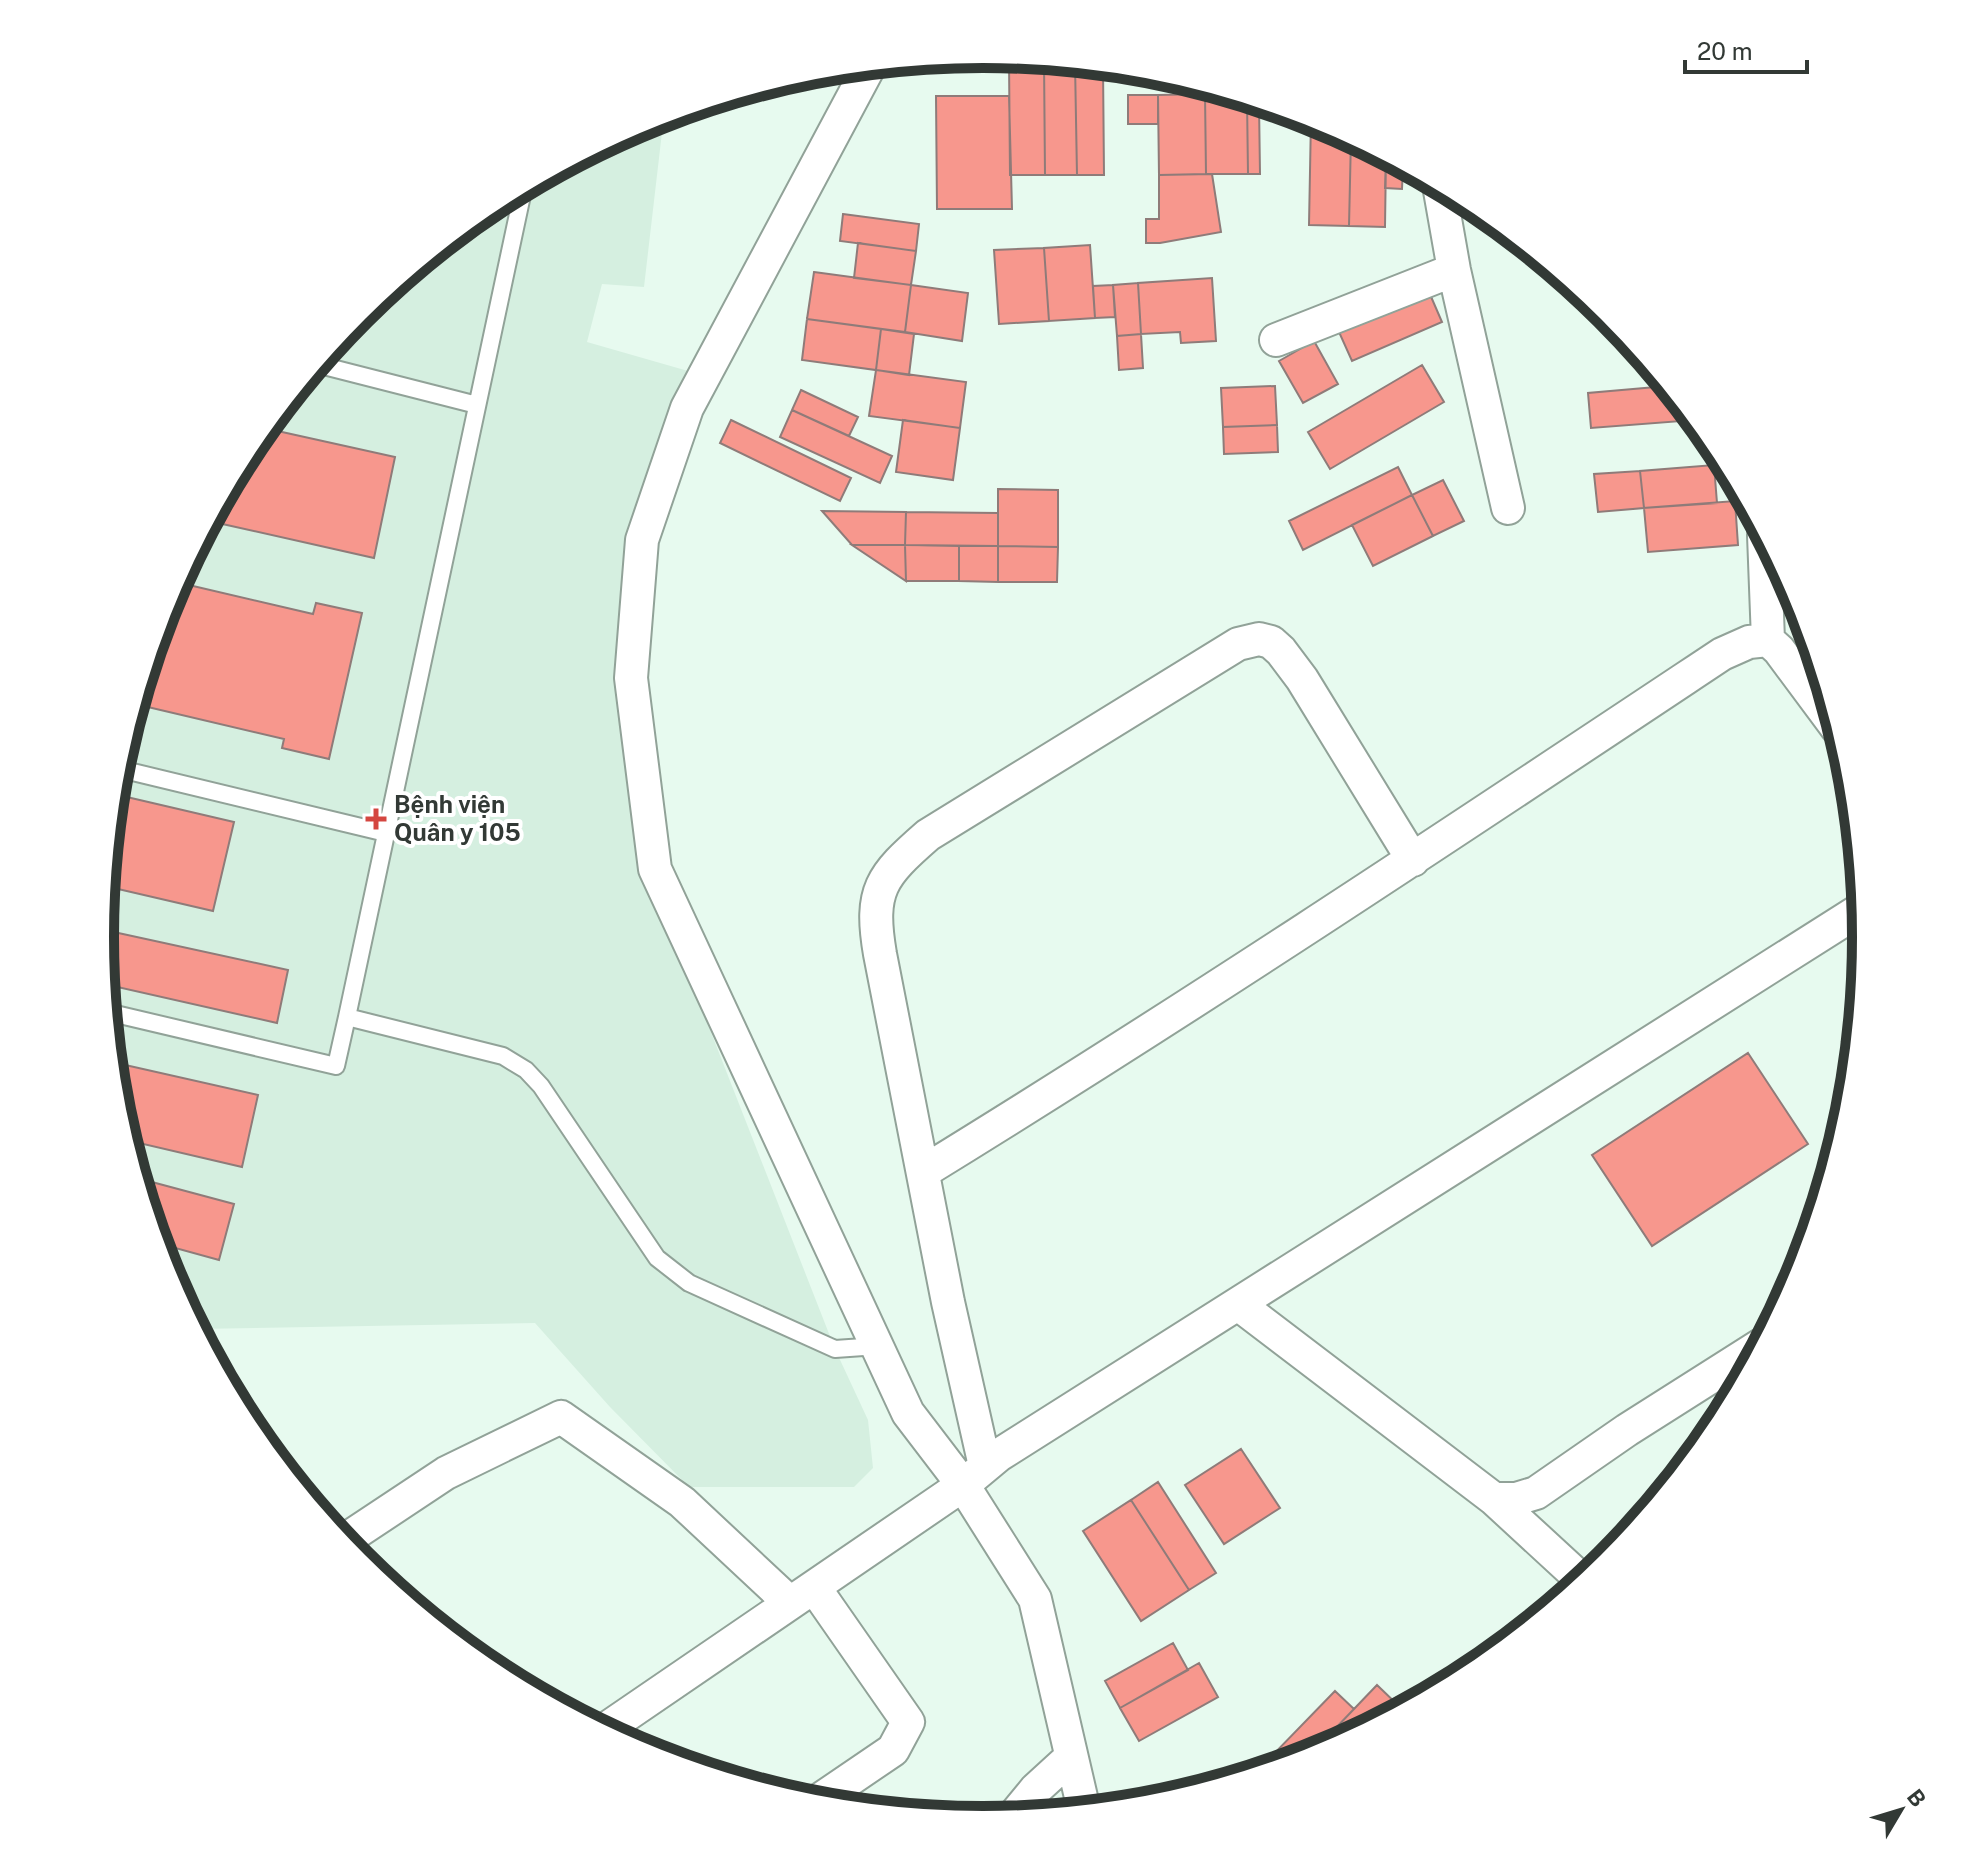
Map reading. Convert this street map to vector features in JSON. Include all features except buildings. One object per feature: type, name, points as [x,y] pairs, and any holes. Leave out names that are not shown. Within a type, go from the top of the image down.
[{"type":"street","points":[[864,76],[687,408],[642,540],[631,678],[655,869],[908,1413],[974,1475]]},
{"type":"street","points":[[1442,199],[1454,270],[1508,508]]},
{"type":"street","points":[[1276,340],[1454,270]]},
{"type":"street","points":[[1765,560],[1768,640],[1820,705]]},
{"type":"street","points":[[1082,1800],[1035,1599],[974,1475],[948,1302],[875,921],[879,890],[901,859],[928,835],[1238,644],[1259,639],[1271,642],[1281,651],[1302,679],[1413,860]]},
{"type":"street","points":[[923,1172],[1079,1076],[1413,860],[1722,654],[1749,642],[1768,640]]},
{"type":"street","points":[[614,1723],[974,1475],[1851,915]]},
{"type":"street","points":[[1238,1304],[1494,1499],[1574,1573]]},
{"type":"street","points":[[1494,1499],[1516,1499],[1536,1493],[1627,1430],[1743,1356]]},
{"type":"street","points":[[353,1535],[446,1473],[561,1417],[682,1502],[802,1595],[908,1722],[893,1750],[831,1792]]},
{"type":"street","points":[[1023,1805],[1071,1757]]},
{"type":"lane","points":[[117,1014],[336,1066],[521,201]]},
{"type":"lane","points":[[327,367],[477,405]]},
{"type":"lane","points":[[129,771],[386,833]]},
{"type":"lane","points":[[347,1017],[503,1056],[526,1070],[541,1086],[657,1258],[689,1283],[835,1349],[878,1346]]},
{"type":"shaded area","name":"Bệnh viện Quân y 105","points":[[662,129],[644,287],[602,284],[587,342],[695,373],[634,539],[649,874],[835,1349],[868,1420],[873,1468],[854,1487],[689,1487],[610,1407],[535,1323],[207,1329],[160,1216],[130,1107],[115,994],[115,880],[130,767],[143,712],[180,604],[230,502],[293,408],[368,323],[453,248],[548,184]]},
{"type":"place","name":"Bệnh viện Quân y 105","points":[[376,819]]}]
